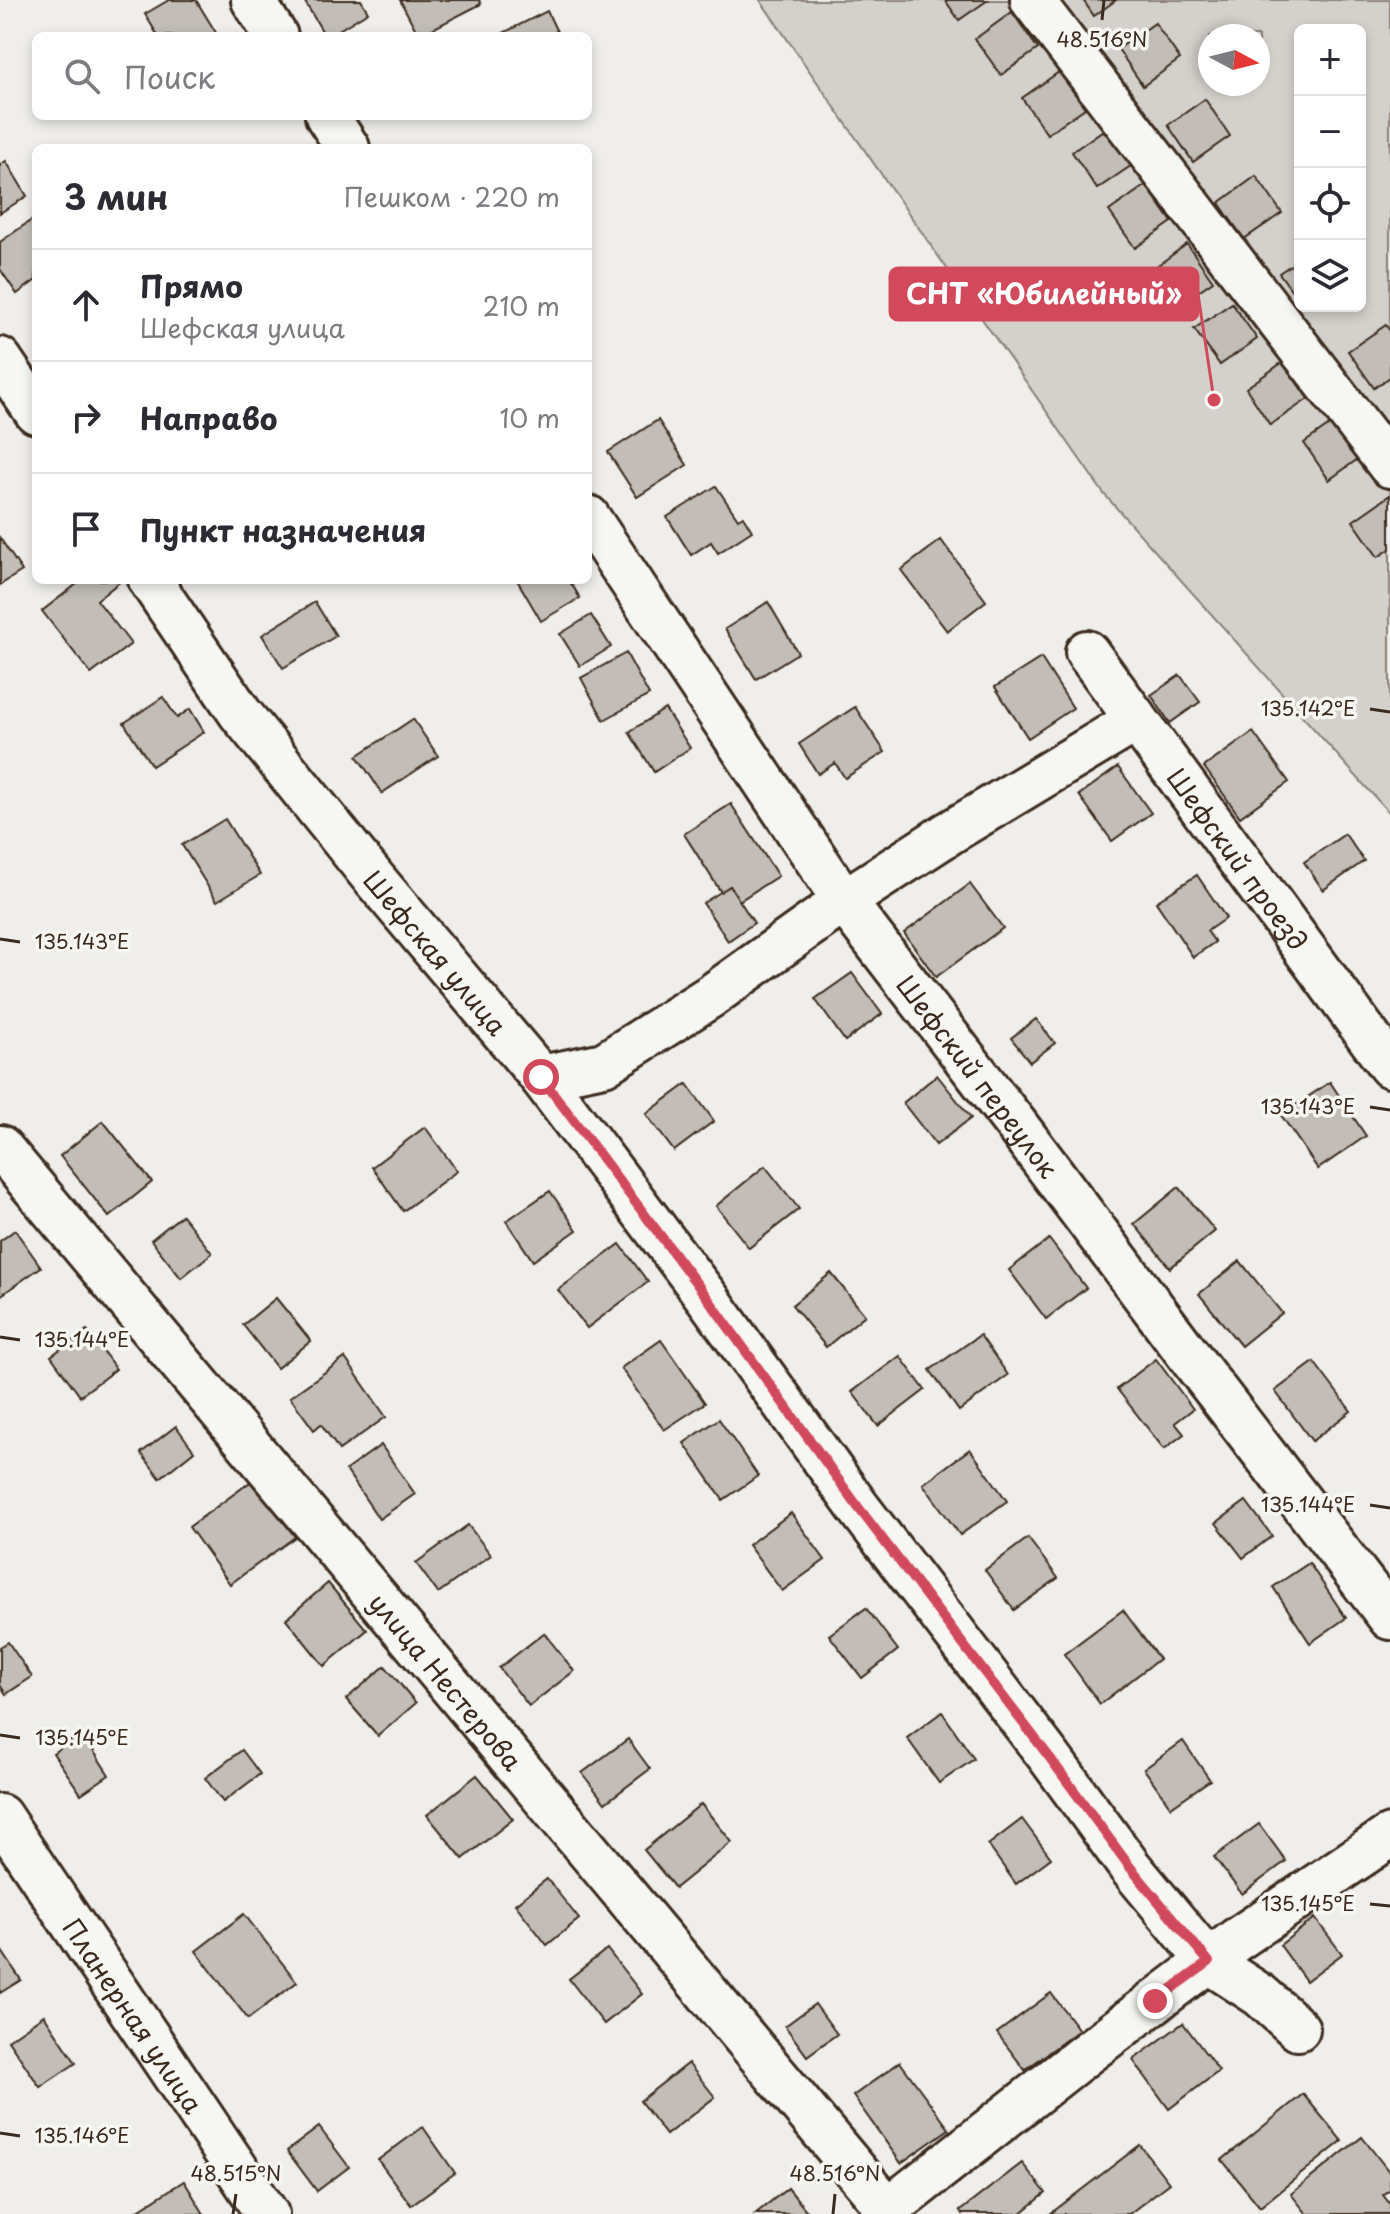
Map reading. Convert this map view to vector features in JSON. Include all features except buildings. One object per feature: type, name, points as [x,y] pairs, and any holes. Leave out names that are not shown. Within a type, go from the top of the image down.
[{"type":"street","points":[[253,0],[273,32]]},
{"type":"street","points":[[1032,0],[1390,466]]},
{"type":"street","points":[[330,120],[345,144]]},
{"type":"street","points":[[0,359],[32,406]]},
{"type":"street","name":"Шефский переулок","points":[[592,523],[844,901],[1390,1618]]},
{"type":"street","name":"Шефская улица","points":[[153,584],[240,713],[541,1077],[709,1300],[858,1507],[1130,1867],[1209,1962],[1260,1995],[1298,2029]]},
{"type":"street","name":"Шефский проезд","points":[[1087,652],[1390,1066]]},
{"type":"street","points":[[541,1077],[604,1064],[711,996],[844,901],[949,833],[1135,721]]},
{"type":"street","name":"улица Нестерова","points":[[0,1147],[888,2212]]},
{"type":"street","name":"Планерная улица","points":[[0,1816],[267,2214]]},
{"type":"street","points":[[888,2212],[1083,2056],[1236,1940],[1390,1836]]},
{"type":"shaded area","points":[[760,0],[1390,0],[1390,814],[1104,494]]},
{"type":"place","name":"СНТ «Юбилейный»","points":[[1214,400]]},
{"type":"route","points":[[541,1077],[709,1300],[858,1507],[1130,1867],[1209,1962],[1155,2001]]}]
